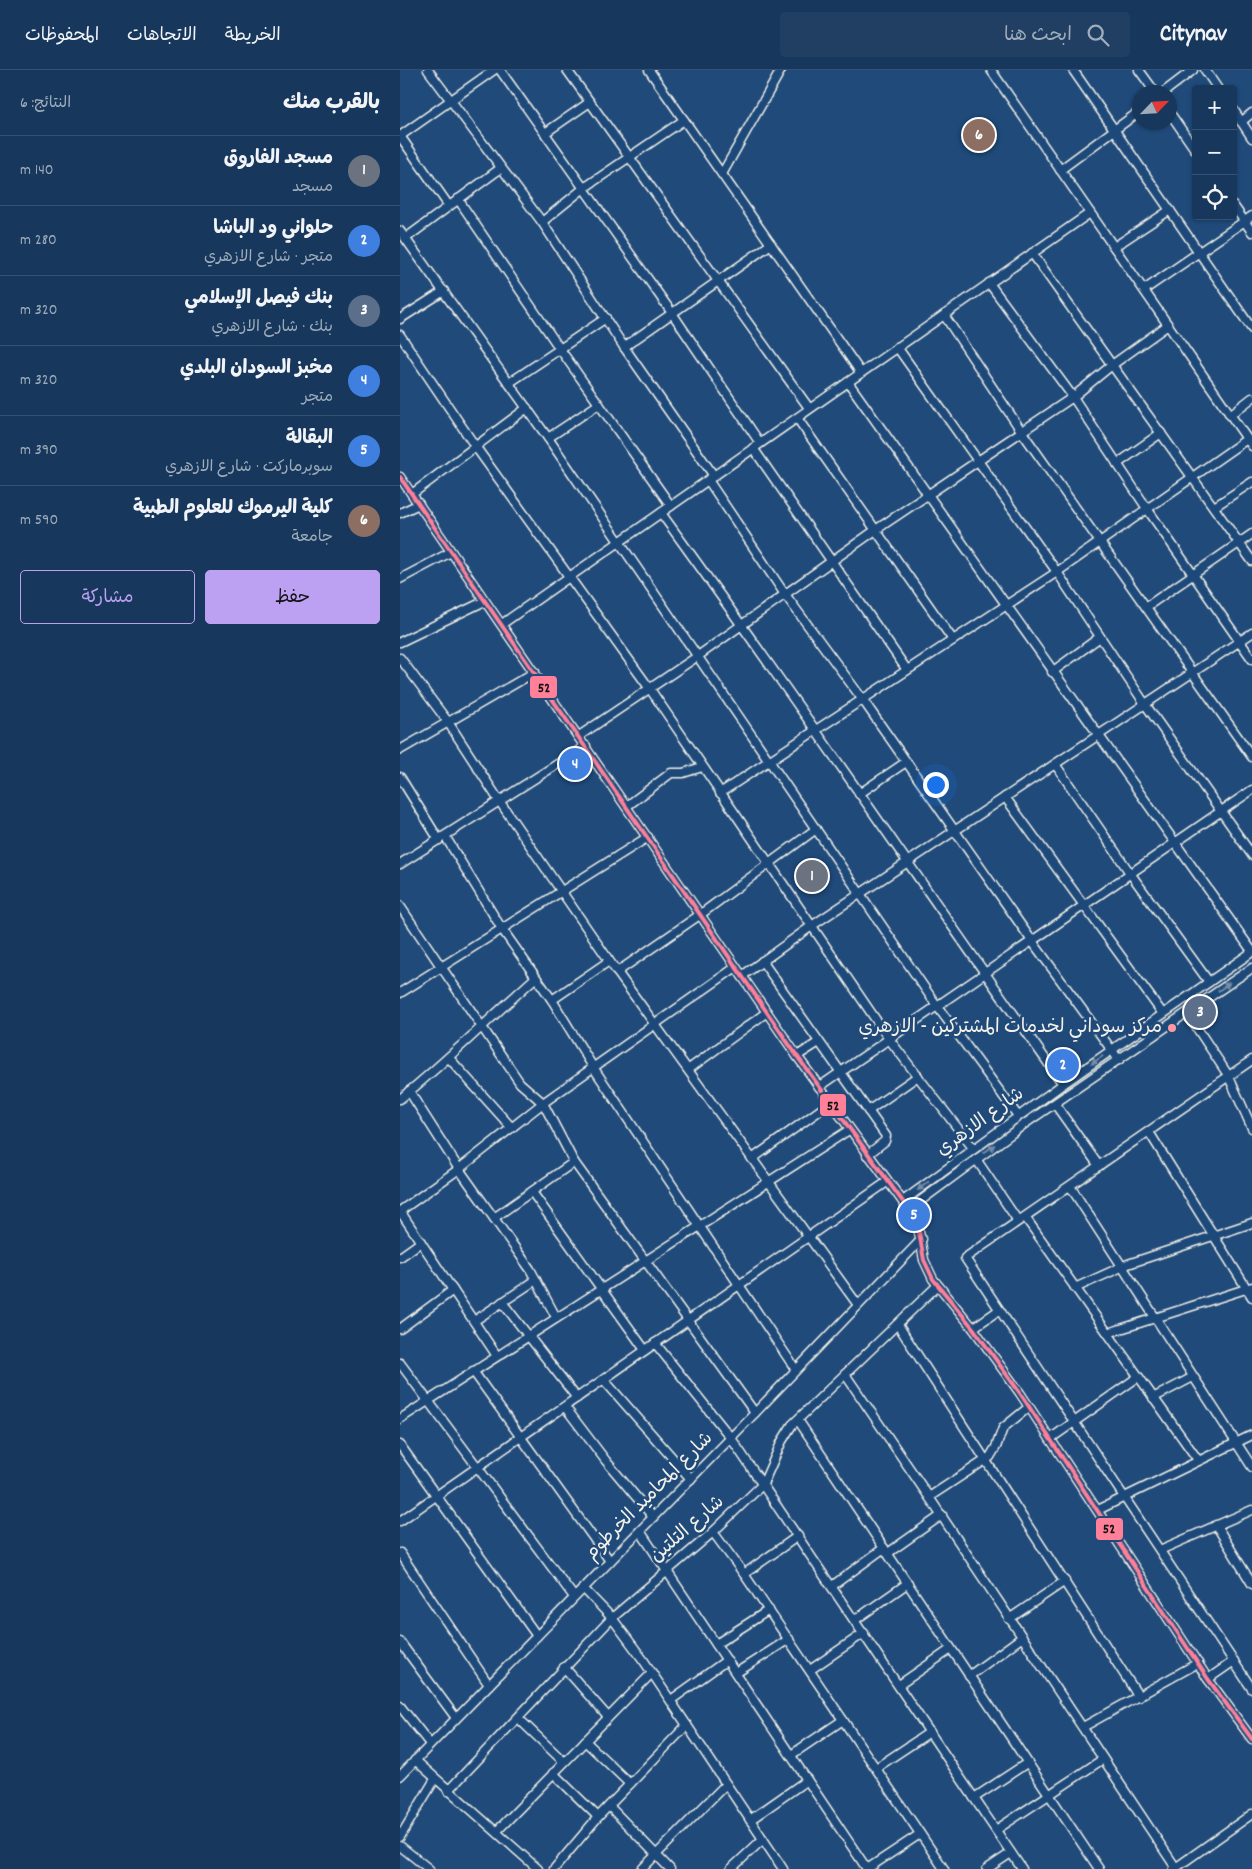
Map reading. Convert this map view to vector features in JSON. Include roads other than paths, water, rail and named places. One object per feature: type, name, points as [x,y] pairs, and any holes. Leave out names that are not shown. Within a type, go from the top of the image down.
[{"type":"street","points":[[428,70],[542,222],[711,478],[784,593],[863,700],[1032,941],[1119,1060]]},
{"type":"street","points":[[449,206],[400,136],[494,70]]},
{"type":"street","points":[[500,70],[672,313],[760,444]]},
{"type":"street","points":[[567,70],[809,408]]},
{"type":"street","points":[[649,70],[861,373]]},
{"type":"street","points":[[722,174],[780,70]]},
{"type":"street","points":[[720,793],[1057,572],[1193,477],[1250,443],[990,70]]},
{"type":"street","points":[[1073,70],[1252,329]]},
{"type":"street","points":[[1139,70],[1150,85]]},
{"type":"street","points":[[1173,85],[1193,70]]},
{"type":"street","points":[[1205,70],[1215,85]]},
{"type":"street","points":[[545,133],[590,102]]},
{"type":"street","points":[[1241,122],[1252,113]]},
{"type":"street","points":[[1237,116],[1252,138]]},
{"type":"street","points":[[1060,170],[1132,117]]},
{"type":"street","points":[[542,222],[584,188],[684,120]]},
{"type":"street","points":[[1177,123],[1192,145]]},
{"type":"street","points":[[406,238],[501,168]]},
{"type":"street","points":[[458,199],[598,404],[671,506]]},
{"type":"street","points":[[1114,247],[1170,210]]},
{"type":"street","points":[[1237,211],[1252,232]]},
{"type":"street","points":[[502,624],[1090,212]]},
{"type":"street","points":[[1144,290],[1252,216]]},
{"type":"street","points":[[400,231],[548,438],[937,1006],[1018,1116]]},
{"type":"street","points":[[624,347],[771,244]]},
{"type":"street","points":[[1032,253],[1252,561]]},
{"type":"street","points":[[989,283],[1073,397],[1148,510],[1252,659]]},
{"type":"street","points":[[400,319],[444,291]]},
{"type":"street","points":[[944,315],[1022,432],[1252,757]]},
{"type":"street","points":[[509,383],[606,318]]},
{"type":"street","points":[[579,736],[698,656],[830,561],[1073,397],[1112,365],[1168,326]]},
{"type":"street","points":[[400,335],[475,446],[650,689],[889,1039],[973,1148]]},
{"type":"street","points":[[897,348],[1057,572],[1145,704],[1252,855]]},
{"type":"street","points":[[848,382],[930,494],[1052,672],[1176,842],[1252,952]]},
{"type":"street","points":[[1230,415],[1252,398]]},
{"type":"street","points":[[548,438],[598,404]]},
{"type":"street","points":[[412,494],[527,408]]},
{"type":"street","points":[[797,418],[877,529],[953,640]]},
{"type":"street","points":[[1117,464],[1161,433]]},
{"type":"street","points":[[753,448],[907,670]]},
{"type":"street","points":[[400,477],[830,1103],[903,1202],[922,1239],[925,1264],[938,1286],[973,1328],[1029,1407],[1208,1679],[1249,1729],[1252,1739]]},
{"type":"street","points":[[1214,508],[1252,482]]},
{"type":"street","points":[[400,513],[419,504]]},
{"type":"street","points":[[661,513],[742,625],[906,863],[1063,1084]]},
{"type":"street","points":[[1146,607],[1252,534]]},
{"type":"street","points":[[400,579],[451,552]]},
{"type":"street","points":[[400,642],[485,601]]},
{"type":"street","points":[[742,976],[906,863],[1252,633]]},
{"type":"street","points":[[1052,672],[1100,637]]},
{"type":"street","points":[[400,658],[448,722],[500,802],[609,961],[858,1305]]},
{"type":"street","points":[[400,750],[535,672]]},
{"type":"street","points":[[400,864],[586,746]]},
{"type":"street","points":[[859,794],[906,762]]},
{"type":"street","points":[[1055,764],[1130,873],[1209,982]]},
{"type":"street","points":[[627,806],[671,773],[683,773],[702,767]]},
{"type":"street","points":[[400,778],[535,978],[552,1000],[593,1067],[796,1370]]},
{"type":"street","points":[[819,1087],[1252,790]]},
{"type":"street","points":[[1006,797],[1083,906],[1163,1014]]},
{"type":"street","points":[[617,972],[701,914],[816,829]]},
{"type":"street","points":[[400,993],[648,838]]},
{"type":"street","points":[[400,906],[520,1083],[543,1103],[574,1162],[755,1413]]},
{"type":"street","name":"شارع الازهري","points":[[903,1202],[973,1148],[1252,952]]},
{"type":"street","points":[[552,1000],[609,961]]},
{"type":"street","points":[[762,962],[886,1137],[884,1141],[867,1155]]},
{"type":"street","points":[[497,1356],[400,1211],[459,1169],[543,1103],[736,967]]},
{"type":"street","name":"شارع الازهري","points":[[908,1210],[976,1159],[1252,968]]},
{"type":"street","points":[[400,1099],[449,1058],[482,1025],[535,978]]},
{"type":"street","points":[[689,1069],[767,1012]]},
{"type":"street","points":[[1187,1013],[1228,1075],[1252,1128]]},
{"type":"street","points":[[798,1056],[819,1042]]},
{"type":"street","points":[[449,1058],[512,1128]]},
{"type":"street","points":[[1252,1060],[965,1258],[1252,1689]]},
{"type":"street","points":[[868,1111],[918,1076]]},
{"type":"street","points":[[409,1091],[459,1169],[536,1280],[556,1318]]},
{"type":"street","points":[[752,1159],[830,1103]]},
{"type":"street","points":[[1055,1104],[1099,1166]]},
{"type":"street","points":[[400,1419],[849,1130]]},
{"type":"street","points":[[1148,1132],[1214,1236],[1250,1288],[1252,1297]]},
{"type":"street","points":[[976,1159],[1075,1288],[1198,1460]]},
{"type":"street","points":[[494,1218],[574,1162]]},
{"type":"street","points":[[400,1520],[887,1182]]},
{"type":"street","points":[[1070,1186],[1252,1467]]},
{"type":"street","points":[[532,1192],[645,1350]]},
{"type":"street","points":[[1075,1288],[1122,1266],[1252,1223]]},
{"type":"street","name":"شارع المحاميد الخرطوم","points":[[400,1776],[731,1438],[922,1239]]},
{"type":"street","points":[[400,1257],[420,1242]]},
{"type":"street","points":[[474,1321],[536,1280]]},
{"type":"street","name":"شارع التلتين","points":[[448,1791],[612,1618],[713,1532],[763,1484],[782,1441],[798,1420],[938,1286]]},
{"type":"street","points":[[1108,1334],[1250,1288]]},
{"type":"street","points":[[400,1329],[453,1290]]},
{"type":"street","points":[[502,1302],[577,1398]]},
{"type":"street","points":[[973,1328],[999,1310]]},
{"type":"street","points":[[898,1325],[1139,1696]]},
{"type":"street","points":[[655,1343],[731,1438],[1022,1869]]},
{"type":"street","points":[[400,1363],[574,1597]]},
{"type":"street","points":[[474,1371],[610,1561]]},
{"type":"street","points":[[845,1374],[942,1516],[1175,1868],[1252,1814]]},
{"type":"street","points":[[1050,1439],[1138,1377]]},
{"type":"street","points":[[1153,1398],[1193,1377]]},
{"type":"street","points":[[604,1380],[691,1479]]},
{"type":"street","points":[[565,1407],[606,1461],[653,1517]]},
{"type":"street","points":[[929,1497],[994,1452],[1003,1428],[1029,1407]]},
{"type":"street","points":[[798,1420],[1099,1869]]},
{"type":"street","points":[[1098,1510],[1252,1435]]},
{"type":"street","points":[[400,1445],[537,1636]]},
{"type":"street","points":[[1160,1550],[1252,1510]]},
{"type":"street","points":[[832,1586],[942,1516]]},
{"type":"street","points":[[1216,1525],[1252,1584]]},
{"type":"street","points":[[640,1531],[867,1869],[920,1834]]},
{"type":"street","points":[[713,1532],[789,1639],[942,1866],[932,1869]]},
{"type":"street","points":[[744,1574],[798,1536]]},
{"type":"street","points":[[400,1553],[489,1685]]},
{"type":"street","points":[[1009,1619],[1065,1581]]},
{"type":"street","points":[[855,1620],[908,1583]]},
{"type":"street","points":[[583,1588],[612,1618],[652,1673],[783,1869]]},
{"type":"street","points":[[716,1644],[769,1610]]},
{"type":"street","points":[[810,1670],[864,1633]]},
{"type":"street","points":[[969,1676],[1022,1638]]},
{"type":"street","points":[[736,1673],[789,1639]]},
{"type":"street","points":[[400,1642],[456,1718]]},
{"type":"street","points":[[898,1685],[951,1649]]},
{"type":"street","points":[[671,1700],[727,1660]]},
{"type":"street","points":[[1208,1679],[1234,1661]]},
{"type":"street","points":[[1083,1728],[1198,1662]]},
{"type":"street","points":[[564,1667],[608,1716]]},
{"type":"street","points":[[497,1831],[652,1673]]},
{"type":"street","points":[[400,1706],[430,1744]]},
{"type":"street","points":[[518,1718],[564,1762]]},
{"type":"street","points":[[791,1755],[844,1720]]},
{"type":"street","points":[[554,1869],[608,1806],[687,1725]]},
{"type":"street","points":[[876,1768],[930,1732]]},
{"type":"street","points":[[586,1741],[630,1784]]},
{"type":"street","points":[[996,1830],[1103,1759]]},
{"type":"street","points":[[415,1760],[538,1869]]},
{"type":"street","points":[[974,1798],[1027,1763]]},
{"type":"street","points":[[553,1773],[598,1817]]},
{"type":"street","points":[[400,1837],[435,1778]]},
{"type":"street","points":[[750,1820],[807,1780]]},
{"type":"street","points":[[642,1869],[726,1784]]},
{"type":"street","points":[[608,1806],[670,1869]]},
{"type":"street","points":[[731,1869],[763,1839]]},
{"type":"street","points":[[400,1846],[429,1869]]},
{"type":"street","points":[[987,1869],[1011,1853]]},
{"type":"place","name":"كلية اليرموك للعلوم الطبية","points":[[979,135]]},
{"type":"place","name":"مخبز السودان البلدي","points":[[575,764]]},
{"type":"place","name":"مسجد الفاروق","points":[[812,876]]},
{"type":"place","name":"بنك فيصل الإسلامي","points":[[1200,1012]]},
{"type":"place","name":"مركز سوداني لخدمات المشتركين - الازهري","points":[[1172,1028]]},
{"type":"place","name":"حلواني ود الباشا","points":[[1063,1065]]},
{"type":"place","name":"البقالة","points":[[914,1215]]}]
